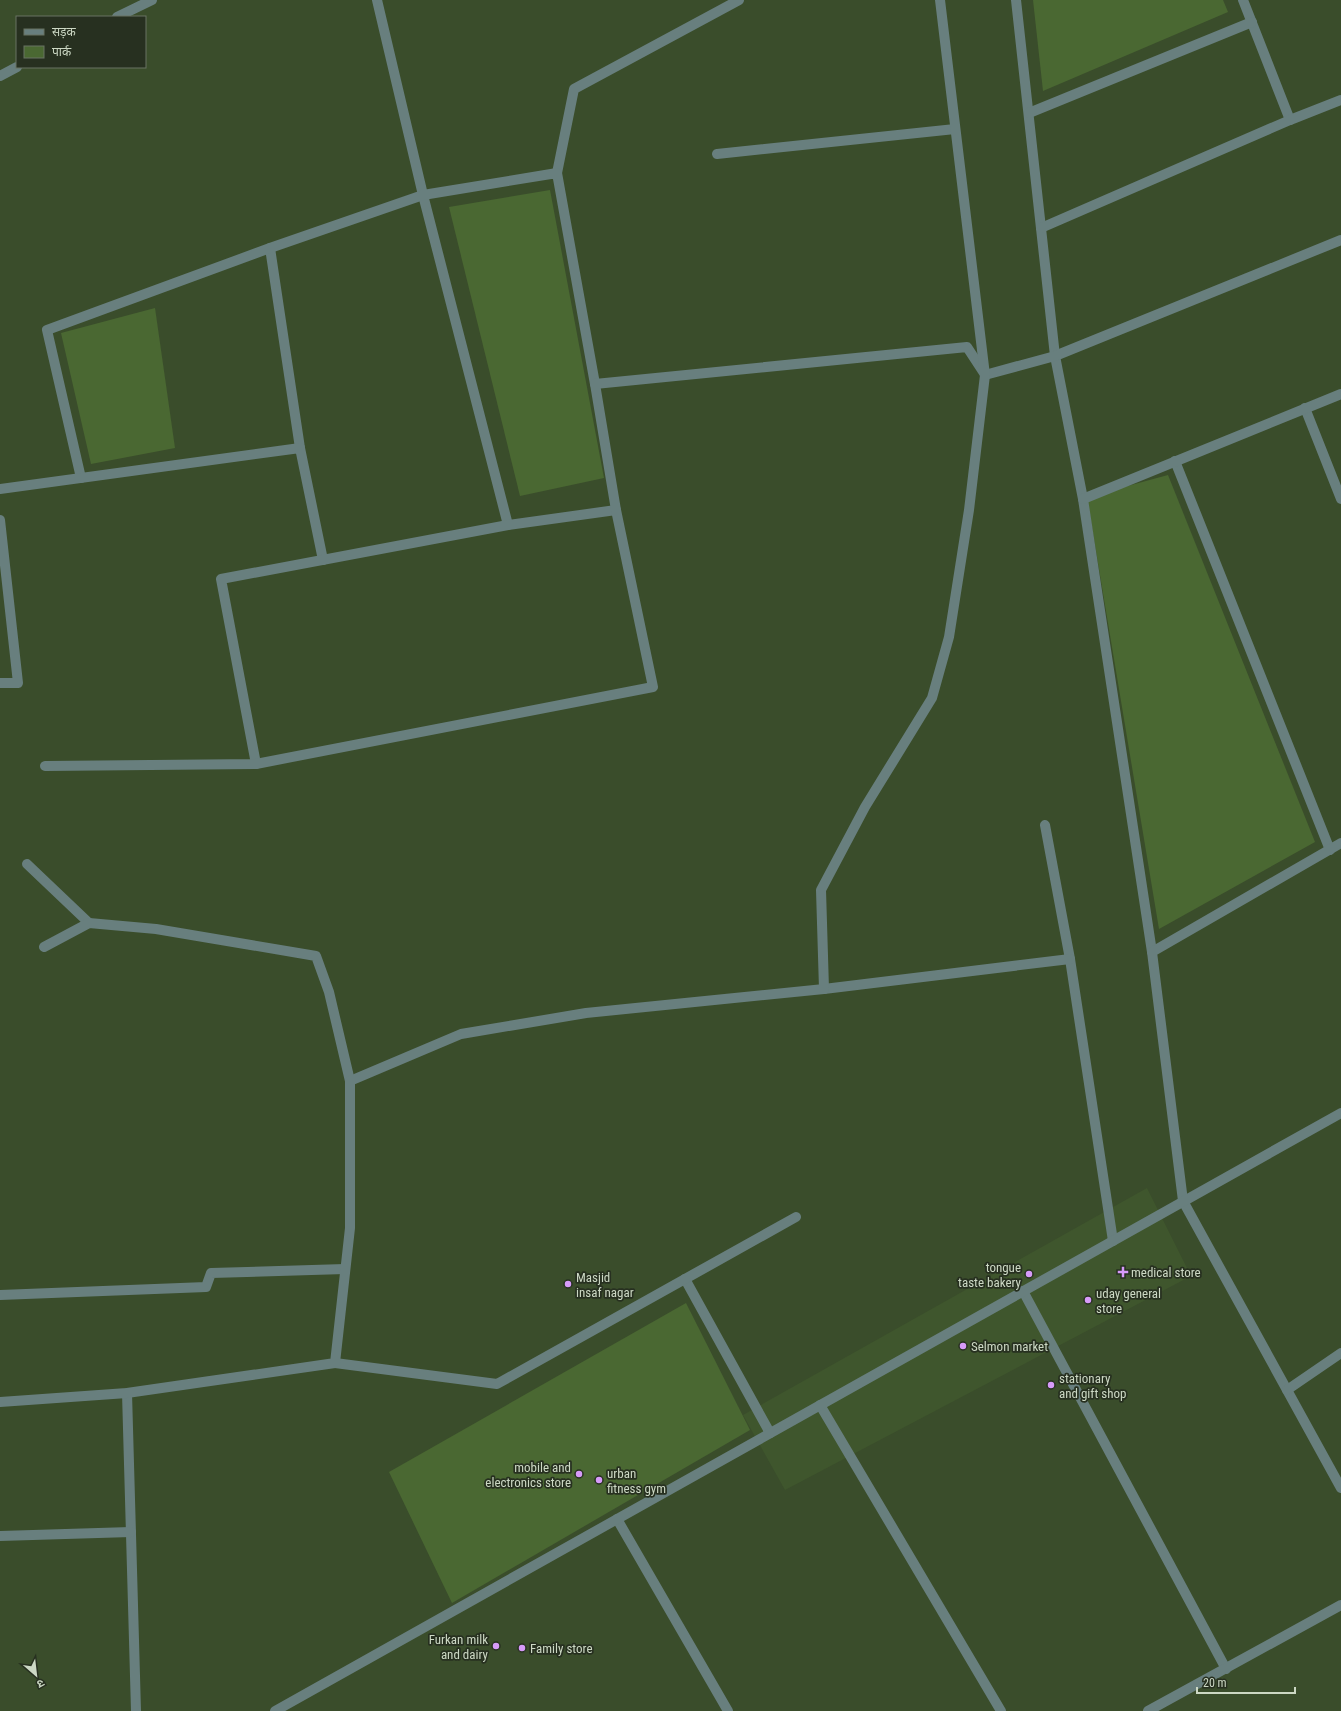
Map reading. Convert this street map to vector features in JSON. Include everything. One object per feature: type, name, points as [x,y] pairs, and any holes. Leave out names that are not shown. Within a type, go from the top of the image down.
[{"type":"street","points":[[120,16],[152,0]]},
{"type":"street","points":[[377,0],[423,195],[508,525]]},
{"type":"street","points":[[45,766],[256,764],[653,687],[616,510],[596,384],[557,173],[574,89],[739,0]]},
{"type":"street","points":[[824,989],[821,890],[865,807],[932,698],[949,637],[969,510],[985,375],[940,0]]},
{"type":"street","points":[[1016,0],[1055,356],[1083,499],[1152,952],[1183,1201],[1341,1488]]},
{"type":"street","points":[[1243,0],[1290,120]]},
{"type":"street","points":[[1029,113],[1252,22]]},
{"type":"street","points":[[0,76],[16,68]]},
{"type":"street","points":[[1041,228],[1290,120],[1341,100]]},
{"type":"street","points":[[717,154],[955,129]]},
{"type":"street","points":[[81,478],[47,330],[270,248],[423,195],[557,173]]},
{"type":"street","points":[[985,375],[1055,356],[1341,240]]},
{"type":"street","points":[[270,248],[300,448],[323,560]]},
{"type":"street","points":[[596,384],[967,347],[985,375]]},
{"type":"street","points":[[1083,499],[1341,394]]},
{"type":"street","points":[[1305,408],[1341,499]]},
{"type":"street","points":[[0,489],[300,448]]},
{"type":"street","points":[[1175,461],[1330,850]]},
{"type":"street","points":[[256,764],[221,579],[508,525],[616,510]]},
{"type":"street","points":[[0,520],[18,683],[0,683]]},
{"type":"street","points":[[1046,825],[1070,959],[1113,1241]]},
{"type":"street","points":[[1152,952],[1341,843]]},
{"type":"street","points":[[27,864],[89,923]]},
{"type":"street","points":[[44,947],[89,923],[156,929],[316,956],[329,992],[350,1081],[350,1228],[335,1363]]},
{"type":"street","points":[[350,1081],[461,1034],[586,1012],[824,989],[1070,959]]},
{"type":"street","points":[[275,1711],[1341,1113]]},
{"type":"street","points":[[0,1402],[126,1393],[335,1363],[498,1384],[796,1217]]},
{"type":"street","points":[[0,1295],[206,1287],[211,1273],[345,1269]]},
{"type":"street","points":[[685,1279],[770,1433]]},
{"type":"street","points":[[1023,1291],[1226,1669]]},
{"type":"street","points":[[1287,1390],[1341,1353]]},
{"type":"street","points":[[126,1393],[136,1711]]},
{"type":"street","points":[[820,1405],[1000,1711]]},
{"type":"street","points":[[617,1519],[728,1711]]},
{"type":"street","points":[[0,1536],[130,1532]]},
{"type":"street","points":[[1148,1711],[1341,1605]]},
{"type":"shaded area","name":"Selmon market","points":[[1147,1188],[1191,1276],[785,1490],[743,1415]]},
{"type":"green space","points":[[1033,0],[1223,0],[1228,12],[1043,91]]},
{"type":"green space","points":[[550,190],[604,478],[520,496],[449,207]]},
{"type":"green space","points":[[155,308],[175,448],[91,464],[61,333]]},
{"type":"green space","points":[[1168,475],[1315,842],[1159,929],[1087,497]]},
{"type":"green space","points":[[686,1303],[750,1430],[452,1603],[389,1472]]},
{"type":"place","name":"medical store","points":[[1123,1272]]},
{"type":"place","name":"tongue taste bakery","points":[[1029,1274]]},
{"type":"place","name":"Masjid insaf nagar","points":[[568,1284]]},
{"type":"place","name":"uday general store","points":[[1088,1300]]},
{"type":"place","name":"Selmon market","points":[[963,1346]]},
{"type":"place","name":"stationary and gift shop","points":[[1051,1385]]},
{"type":"place","name":"mobile and electronics store","points":[[579,1474]]},
{"type":"place","name":"urban fitness gym","points":[[599,1480]]},
{"type":"place","name":"Furkan milk and dairy","points":[[496,1646]]},
{"type":"place","name":"Family store","points":[[522,1648]]}]
